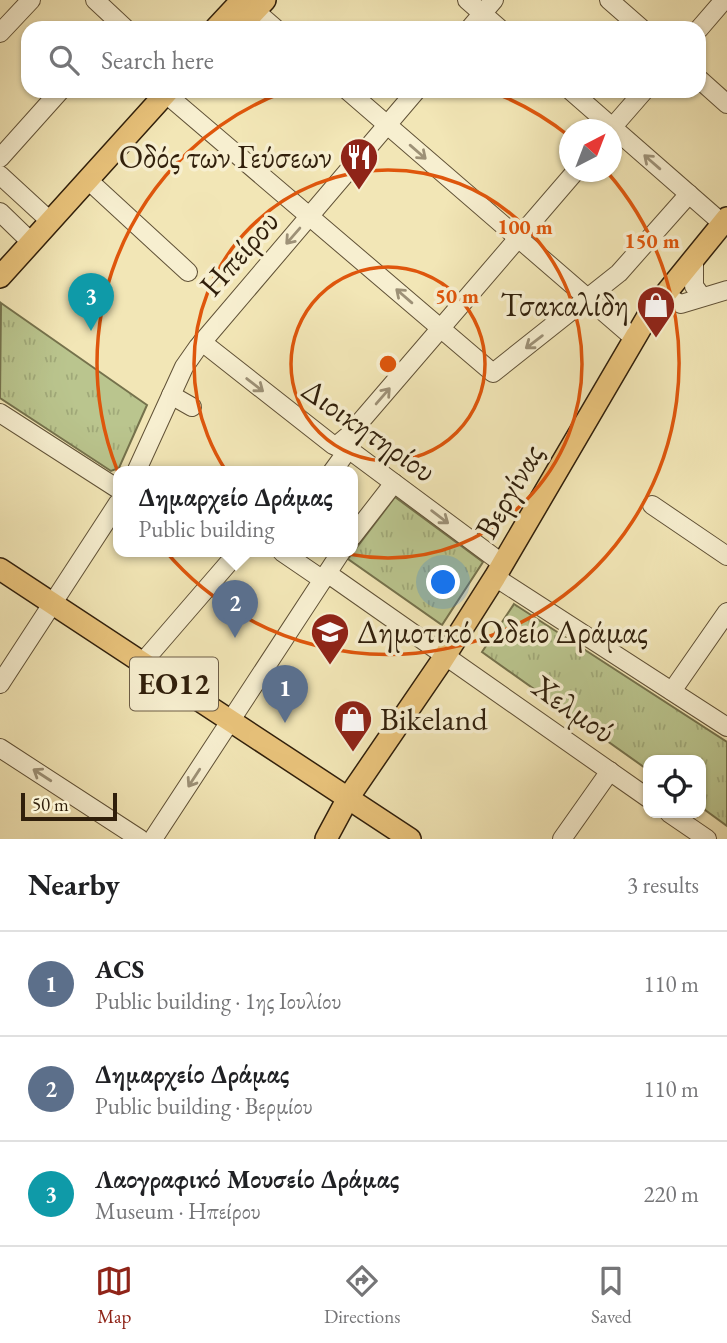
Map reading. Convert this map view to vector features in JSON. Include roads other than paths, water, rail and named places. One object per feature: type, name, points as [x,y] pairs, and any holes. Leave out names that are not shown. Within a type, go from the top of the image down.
[{"type":"main road","points":[[226,21],[252,2]]},
{"type":"main road","points":[[242,21],[252,2]]},
{"type":"main road","points":[[0,276],[163,98]]},
{"type":"main road","name":"Βεργίνας","points":[[326,839],[348,798],[446,655],[499,570],[635,338],[663,295],[725,220]]},
{"type":"main road","name":"ΕΟ12","points":[[0,569],[410,839]]},
{"type":"street","points":[[0,33],[30,0]]},
{"type":"street","points":[[95,0],[115,21]]},
{"type":"street","points":[[467,0],[488,7],[476,21]]},
{"type":"street","points":[[609,0],[633,21]]},
{"type":"street","points":[[706,21],[724,0]]},
{"type":"street","points":[[252,2],[269,21]]},
{"type":"street","points":[[706,85],[727,104]]},
{"type":"street","points":[[0,158],[55,98]]},
{"type":"street","points":[[176,98],[493,373],[589,299],[626,266],[689,194]]},
{"type":"street","points":[[356,98],[635,338]]},
{"type":"street","name":"Ηπείρου","points":[[139,466],[186,365],[202,342],[410,98]]},
{"type":"street","points":[[579,98],[601,119]]},
{"type":"street","points":[[619,119],[638,98]]},
{"type":"street","points":[[622,137],[689,194],[725,220]]},
{"type":"street","points":[[0,175],[50,222]]},
{"type":"street","points":[[88,180],[188,272]]},
{"type":"street","points":[[334,466],[348,436],[567,182]]},
{"type":"street","points":[[0,212],[31,242]]},
{"type":"street","points":[[694,258],[694,286],[702,298]]},
{"type":"street","points":[[663,295],[681,304],[726,292]]},
{"type":"street","name":"Διοικητηρίου","points":[[202,342],[342,448],[394,483],[499,570],[727,727]]},
{"type":"street","points":[[172,395],[192,407]]},
{"type":"street","points":[[0,413],[113,486]]},
{"type":"street","points":[[358,529],[394,483]]},
{"type":"street","points":[[652,505],[727,556]]},
{"type":"street","points":[[0,684],[113,511]]},
{"type":"street","points":[[142,663],[233,557]]},
{"type":"street","name":"Χελμού","points":[[291,557],[446,655],[643,794]]},
{"type":"street","points":[[153,839],[338,557]]},
{"type":"street","points":[[672,691],[727,612]]},
{"type":"street","points":[[0,748],[140,839]]},
{"type":"street","points":[[562,839],[610,771]]},
{"type":"street","points":[[676,818],[707,839]]},
{"type":"place","name":"Οδός των Γεύσεων","points":[[359,191]]},
{"type":"place","name":"Λαογραφικό Μουσείο Δράμας","points":[[91,331]]},
{"type":"place","name":"Τσακαλίδη","points":[[656,339]]},
{"type":"place","name":"Δημαρχείο Δράμας","points":[[235,638]]},
{"type":"place","name":"Δημοτικό Ωδείο Δράμας","points":[[330,666]]},
{"type":"place","name":"ACS","points":[[285,723]]},
{"type":"place","name":"Bikeland","points":[[353,753]]}]
